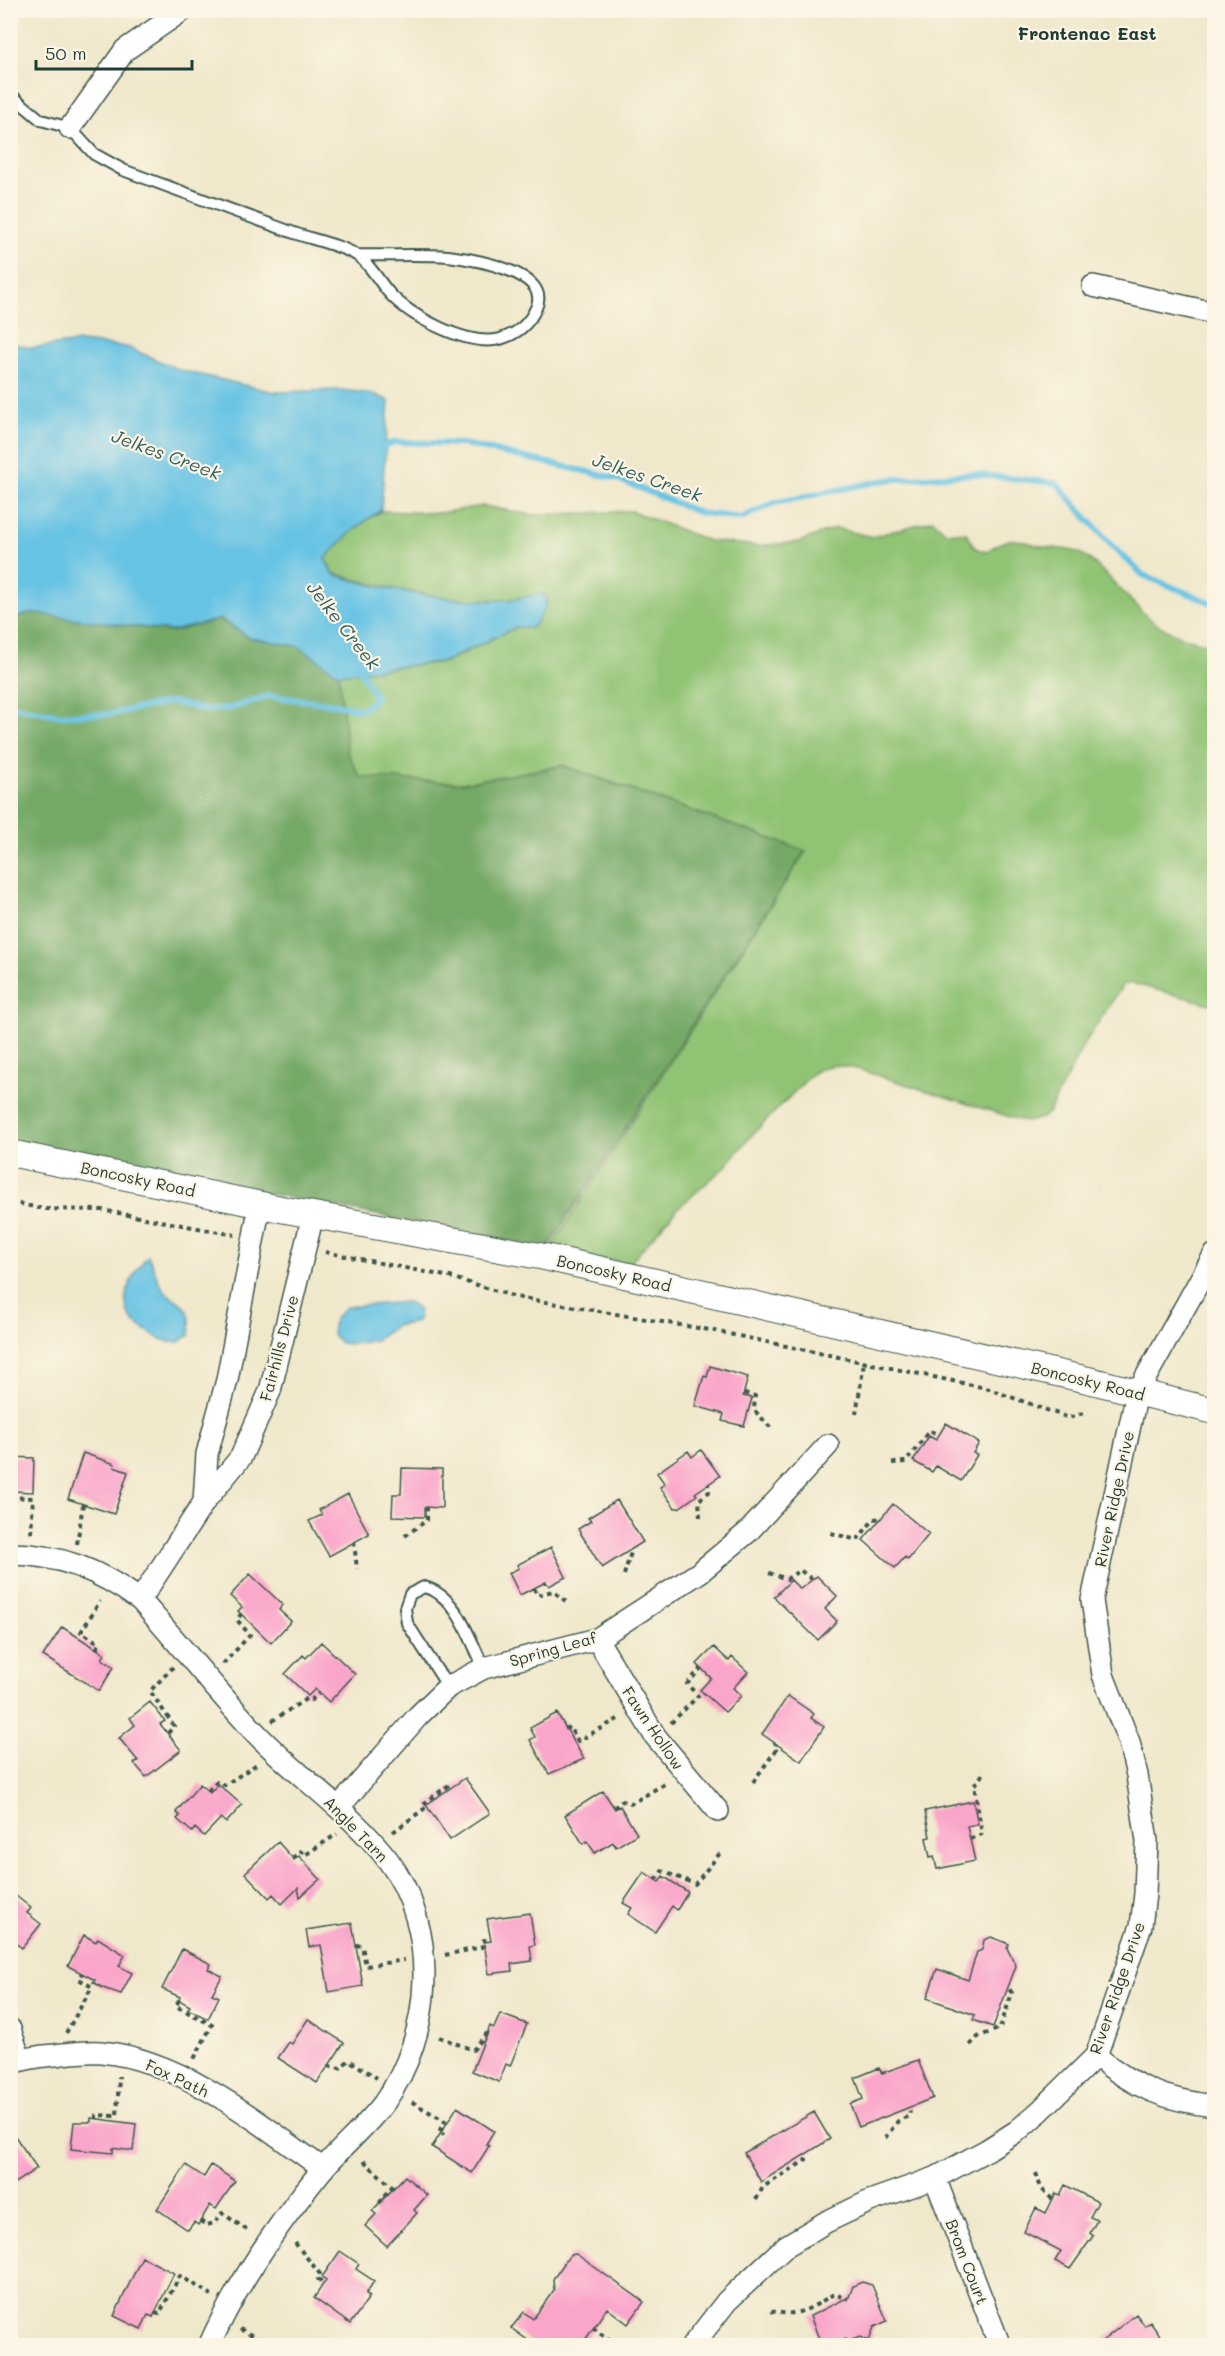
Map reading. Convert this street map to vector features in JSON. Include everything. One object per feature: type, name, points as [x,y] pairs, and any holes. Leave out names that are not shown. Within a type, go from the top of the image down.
[{"type":"street","points":[[70,128],[125,51],[183,10]]},
{"type":"street","points":[[1093,286],[1215,313]]},
{"type":"street","name":"Boncosky Road","points":[[10,1153],[313,1215],[545,1257],[1088,1380],[1215,1412]]},
{"type":"street","name":"Fairhills Drive","points":[[204,1502],[207,1454],[227,1380],[260,1204]]},
{"type":"street","name":"Fairhills Drive","points":[[140,1600],[204,1502],[241,1457],[270,1391],[313,1215]]},
{"type":"street","name":"River Ridge Drive","points":[[692,2346],[727,2301],[786,2246],[826,2222],[870,2201],[935,2178],[1017,2131],[1096,2056],[1141,1926],[1146,1894],[1147,1841],[1137,1775],[1129,1742],[1103,1675],[1092,1600],[1137,1393],[1215,1255]]},
{"type":"street","name":"Spring Leaf","points":[[339,1808],[418,1716],[448,1687],[484,1668],[597,1639],[700,1572],[748,1532],[828,1445]]},
{"type":"street","points":[[10,1554],[70,1562],[106,1578],[140,1600]]},
{"type":"street","name":"Angle Tarn","points":[[140,1600],[252,1729],[339,1808],[390,1862],[407,1895],[422,1948],[424,1986],[414,2044],[402,2072],[385,2101],[363,2130],[323,2169],[259,2257],[234,2296],[209,2346]]},
{"type":"street","name":"Fawn Hollow","points":[[597,1639],[655,1736],[718,1811]]},
{"type":"street","points":[[10,2029],[15,2062]]},
{"type":"street","name":"Fox Path","points":[[15,2062],[77,2052],[102,2052],[139,2060],[175,2074],[259,2121],[323,2169]]},
{"type":"street","points":[[1096,2056],[1120,2076],[1152,2093],[1185,2103],[1215,2106]]},
{"type":"street","name":"Brom Court","points":[[935,2178],[1000,2346]]},
{"type":"lane","points":[[10,94],[41,120],[70,128],[94,154],[123,170],[357,255],[447,256],[481,263],[526,277],[537,287],[540,301],[530,322],[519,331],[498,339],[474,339],[431,324],[415,314],[391,296],[357,255]]},
{"type":"lane","points":[[448,1687],[407,1623],[405,1608],[410,1594],[424,1587],[438,1590],[449,1601],[484,1668]]},
{"type":"path","points":[[10,1202],[44,1209],[102,1210],[255,1238]]},
{"type":"path","points":[[305,1247],[450,1277],[516,1297],[711,1330],[986,1388],[1069,1418],[1083,1413]]},
{"type":"path","points":[[856,1414],[864,1362]]},
{"type":"path","points":[[744,1393],[755,1396],[754,1410],[771,1428]]},
{"type":"path","points":[[892,1463],[906,1462],[929,1431],[939,1434]]},
{"type":"path","points":[[700,1517],[699,1500],[709,1492],[708,1484]]},
{"type":"path","points":[[10,1497],[33,1498],[31,1536]]},
{"type":"path","points":[[76,1547],[83,1504]]},
{"type":"path","points":[[405,1536],[427,1520],[427,1507]]},
{"type":"path","points":[[831,1533],[857,1540],[874,1519],[882,1518]]},
{"type":"path","points":[[354,1542],[357,1569]]},
{"type":"path","points":[[624,1575],[633,1549]]},
{"type":"path","points":[[769,1573],[787,1580],[800,1570],[813,1580]]},
{"type":"path","points":[[534,1588],[537,1595],[553,1591],[567,1602]]},
{"type":"path","points":[[97,1649],[99,1643],[81,1632],[100,1601]]},
{"type":"path","points":[[223,1664],[250,1635],[237,1620],[241,1614]]},
{"type":"path","points":[[168,1733],[174,1726],[150,1691],[174,1666]]},
{"type":"path","points":[[671,1723],[698,1696],[687,1684],[701,1668]]},
{"type":"path","points":[[272,1721],[306,1699],[311,1700],[319,1693]]},
{"type":"path","points":[[565,1729],[570,1727],[578,1741],[618,1719]]},
{"type":"path","points":[[753,1782],[776,1750],[774,1747],[776,1743]]},
{"type":"path","points":[[208,1791],[216,1782],[225,1785],[257,1764]]},
{"type":"path","points":[[970,1839],[982,1834],[974,1785],[984,1773]]},
{"type":"path","points":[[614,1808],[621,1801],[632,1803],[666,1783]]},
{"type":"path","points":[[393,1832],[424,1809],[422,1805],[449,1785],[452,1787]]},
{"type":"path","points":[[293,1858],[300,1851],[305,1855],[338,1833]]},
{"type":"path","points":[[656,1880],[663,1871],[695,1884],[721,1852]]},
{"type":"path","points":[[445,1955],[482,1947],[481,1941],[490,1939]]},
{"type":"path","points":[[356,1945],[362,1946],[366,1965],[405,1960]]},
{"type":"path","points":[[66,2033],[92,1987],[79,1979],[82,1973]]},
{"type":"path","points":[[970,2045],[978,2037],[1000,2028],[1012,1993],[1007,1986]]},
{"type":"path","points":[[179,2000],[176,2006],[212,2025],[194,2059]]},
{"type":"path","points":[[439,2037],[472,2050],[487,2033]]},
{"type":"path","points":[[328,2066],[340,2068],[349,2060],[378,2079]]},
{"type":"path","points":[[96,2119],[96,2115],[117,2116],[119,2076]]},
{"type":"path","points":[[412,2102],[445,2121],[439,2132],[444,2135]]},
{"type":"path","points":[[885,2138],[898,2121],[909,2116],[910,2111]]},
{"type":"path","points":[[756,2200],[763,2187],[806,2160],[806,2155]]},
{"type":"path","points":[[364,2161],[392,2187],[377,2206]]},
{"type":"path","points":[[1036,2173],[1041,2187],[1053,2200]]},
{"type":"path","points":[[200,2220],[207,2225],[215,2223],[222,2213],[251,2233]]},
{"type":"path","points":[[295,2243],[320,2274],[318,2279],[324,2283]]},
{"type":"path","points":[[155,2313],[159,2314],[180,2276],[212,2295]]},
{"type":"path","points":[[771,2311],[789,2315],[801,2313],[834,2294],[848,2300]]},
{"type":"path","points":[[593,2328],[617,2346]]},
{"type":"path","points":[[240,2329],[271,2346]]},
{"type":"green space","points":[[483,506],[532,515],[632,511],[709,541],[758,546],[799,542],[836,528],[872,537],[933,520],[946,532],[966,533],[975,548],[986,552],[1003,542],[1015,540],[1065,549],[1085,556],[1151,620],[1181,636],[1214,645],[1214,1005],[1131,983],[1123,985],[1084,1044],[1049,1112],[1042,1118],[1026,1122],[857,1069],[839,1065],[828,1066],[812,1074],[748,1139],[726,1166],[677,1209],[628,1265],[550,1249],[806,851],[563,765],[463,783],[360,777],[347,752],[339,674],[445,662],[516,627],[532,628],[547,604],[546,595],[539,593],[519,598],[494,600],[437,596],[380,586],[334,573],[325,559],[340,541],[363,522],[382,511],[440,513]]},
{"type":"green space","points":[[31,613],[171,632],[220,620],[250,638],[298,646],[339,674],[347,752],[360,777],[463,783],[563,766],[805,851],[547,1249],[11,1142],[10,620]]},
{"type":"water","points":[[80,342],[127,347],[180,370],[274,392],[342,390],[374,394],[389,401],[381,510],[351,532],[325,559],[333,574],[407,592],[466,600],[519,598],[539,593],[546,596],[542,613],[531,628],[516,627],[445,661],[339,674],[298,646],[250,638],[221,619],[171,631],[31,613],[11,619],[11,343],[31,348]]},
{"type":"water","points":[[148,1256],[164,1290],[180,1302],[188,1313],[190,1335],[179,1342],[167,1341],[152,1334],[135,1322],[127,1310],[129,1285]]},
{"type":"water","points":[[406,1302],[419,1310],[417,1322],[396,1326],[376,1340],[354,1344],[340,1343],[332,1335],[334,1319],[346,1307]]},
{"type":"building","points":[[710,1366],[748,1377],[743,1396],[752,1398],[744,1426],[722,1421],[724,1414],[695,1406],[704,1376],[707,1377]]},
{"type":"building","points":[[946,1423],[979,1443],[973,1453],[977,1455],[961,1481],[936,1466],[932,1472],[913,1461],[929,1436],[936,1440]]},
{"type":"building","points":[[701,1450],[720,1476],[695,1493],[697,1495],[679,1508],[675,1508],[660,1487],[665,1484],[657,1473],[688,1451],[692,1457]]},
{"type":"building","points":[[83,1453],[115,1464],[114,1467],[128,1472],[114,1514],[68,1499]]},
{"type":"building","points":[[10,1457],[34,1458],[33,1492],[10,1491]]},
{"type":"building","points":[[402,1468],[442,1469],[442,1508],[425,1507],[425,1517],[392,1516],[393,1494],[401,1494]]},
{"type":"building","points":[[348,1494],[369,1534],[329,1556],[309,1521],[322,1515],[319,1510]]},
{"type":"building","points":[[617,1500],[643,1542],[602,1568],[578,1529],[591,1521],[588,1518]]},
{"type":"building","points":[[893,1504],[929,1534],[908,1560],[905,1557],[895,1568],[863,1540]]},
{"type":"building","points":[[551,1547],[566,1577],[549,1586],[546,1582],[520,1595],[509,1573],[519,1568],[517,1565]]},
{"type":"building","points":[[250,1574],[283,1605],[279,1610],[291,1621],[271,1643],[238,1611],[242,1607],[230,1596]]},
{"type":"building","points":[[817,1576],[837,1596],[825,1609],[837,1621],[818,1640],[774,1597],[791,1580],[800,1589]]},
{"type":"building","points":[[62,1627],[105,1654],[102,1659],[114,1667],[99,1691],[43,1656]]},
{"type":"building","points":[[321,1642],[355,1674],[329,1702],[315,1689],[308,1696],[285,1674],[303,1655],[306,1658]]},
{"type":"building","points":[[714,1647],[729,1661],[732,1657],[748,1672],[733,1688],[741,1696],[725,1712],[700,1690],[711,1678],[697,1664]]},
{"type":"building","points":[[788,1696],[814,1714],[811,1718],[824,1727],[801,1761],[762,1734]]},
{"type":"building","points":[[150,1702],[165,1721],[160,1724],[181,1750],[146,1777],[134,1763],[138,1761],[119,1738],[135,1725],[130,1718]]},
{"type":"building","points":[[557,1713],[584,1759],[549,1774],[530,1740],[535,1737],[530,1728]]},
{"type":"building","points":[[465,1778],[490,1813],[450,1840],[426,1805]]},
{"type":"building","points":[[200,1784],[210,1793],[218,1784],[242,1805],[226,1823],[221,1818],[204,1836],[195,1828],[192,1832],[177,1819],[180,1816],[176,1812]]},
{"type":"building","points":[[603,1791],[615,1809],[620,1806],[637,1834],[616,1847],[613,1842],[595,1853],[587,1841],[583,1844],[565,1815]]},
{"type":"building","points":[[973,1801],[978,1824],[967,1826],[975,1861],[937,1869],[934,1856],[930,1857],[926,1838],[930,1837],[925,1811]]},
{"type":"building","points":[[278,1842],[294,1860],[299,1856],[320,1879],[300,1897],[298,1888],[282,1904],[273,1894],[269,1898],[245,1873]]},
{"type":"building","points":[[644,1872],[659,1882],[663,1876],[688,1892],[677,1910],[672,1906],[655,1932],[628,1914],[632,1908],[623,1903]]},
{"type":"building","points":[[10,1891],[31,1908],[27,1913],[41,1924],[22,1948],[10,1939]]},
{"type":"building","points":[[530,1913],[535,1945],[530,1946],[532,1961],[511,1964],[512,1971],[489,1974],[484,1942],[491,1941],[487,1919]]},
{"type":"building","points":[[352,1923],[363,1986],[329,1992],[321,1945],[309,1947],[306,1930]]},
{"type":"building","points":[[84,1935],[96,1942],[98,1938],[125,1955],[119,1966],[132,1973],[121,1994],[103,1988],[93,1982],[95,1980],[68,1966]]},
{"type":"building","points":[[991,1937],[1009,1944],[1007,1948],[1016,1966],[993,2027],[973,2020],[975,2015],[927,1998],[937,1969],[968,1980],[977,1952],[982,1950],[984,1940]]},
{"type":"building","points":[[182,1949],[211,1964],[208,1969],[222,1976],[212,1994],[219,1997],[208,2019],[188,2009],[190,2006],[179,2000],[180,1997],[162,1989]]},
{"type":"building","points":[[500,2014],[527,2024],[510,2066],[506,2064],[499,2082],[472,2071],[490,2026],[494,2028]]},
{"type":"building","points":[[308,2019],[344,2043],[317,2083],[278,2058],[289,2042],[292,2044]]},
{"type":"building","points":[[918,2060],[933,2098],[859,2127],[850,2104],[863,2099],[855,2078],[879,2068],[882,2073]]},
{"type":"building","points":[[457,2107],[494,2131],[486,2144],[489,2146],[472,2173],[432,2147]]},
{"type":"building","points":[[814,2112],[830,2139],[761,2182],[744,2153]]},
{"type":"building","points":[[91,2118],[136,2124],[133,2151],[113,2148],[113,2153],[71,2149],[74,2122],[91,2122]]},
{"type":"building","points":[[10,2129],[37,2168],[10,2186]]},
{"type":"building","points":[[186,2165],[204,2177],[211,2165],[235,2181],[216,2209],[210,2205],[198,2225],[194,2222],[188,2230],[157,2209]]},
{"type":"building","points":[[405,2176],[427,2195],[414,2210],[417,2213],[387,2246],[365,2226],[376,2214],[372,2211]]},
{"type":"building","points":[[1065,2185],[1098,2202],[1090,2217],[1097,2220],[1090,2233],[1093,2236],[1070,2269],[1055,2261],[1061,2251],[1024,2232],[1036,2208],[1046,2213],[1056,2193],[1060,2195]]},
{"type":"building","points":[[340,2251],[359,2264],[356,2269],[374,2281],[366,2294],[370,2296],[350,2324],[314,2298],[326,2280],[322,2277]]},
{"type":"building","points":[[576,2254],[644,2302],[628,2324],[607,2308],[581,2346],[536,2346],[511,2328],[524,2312],[533,2319],[554,2290],[553,2279],[570,2255]]},
{"type":"building","points":[[142,2257],[174,2273],[153,2317],[148,2315],[141,2329],[114,2316]]},
{"type":"building","points":[[862,2282],[872,2285],[887,2321],[874,2327],[869,2341],[860,2337],[847,2342],[846,2339],[831,2346],[822,2346],[810,2316],[849,2297],[853,2286]]},
{"type":"building","points":[[1136,2314],[1145,2326],[1150,2322],[1161,2337],[1151,2346],[1096,2346]]},
{"type":"waterway","name":"Jelkes Creek","points":[[380,449],[394,442],[463,444],[615,478],[700,513],[741,518],[774,503],[886,480],[972,474],[1056,483],[1112,546],[1143,575],[1214,604]]},
{"type":"waterway","name":"Jelke Creek","points":[[10,706],[59,715],[110,714],[172,702],[205,710],[232,708],[268,696],[335,704],[362,710],[376,698],[357,665]]},
{"type":"district","name":"Frontenac East","points":[[1087,34]]}]
